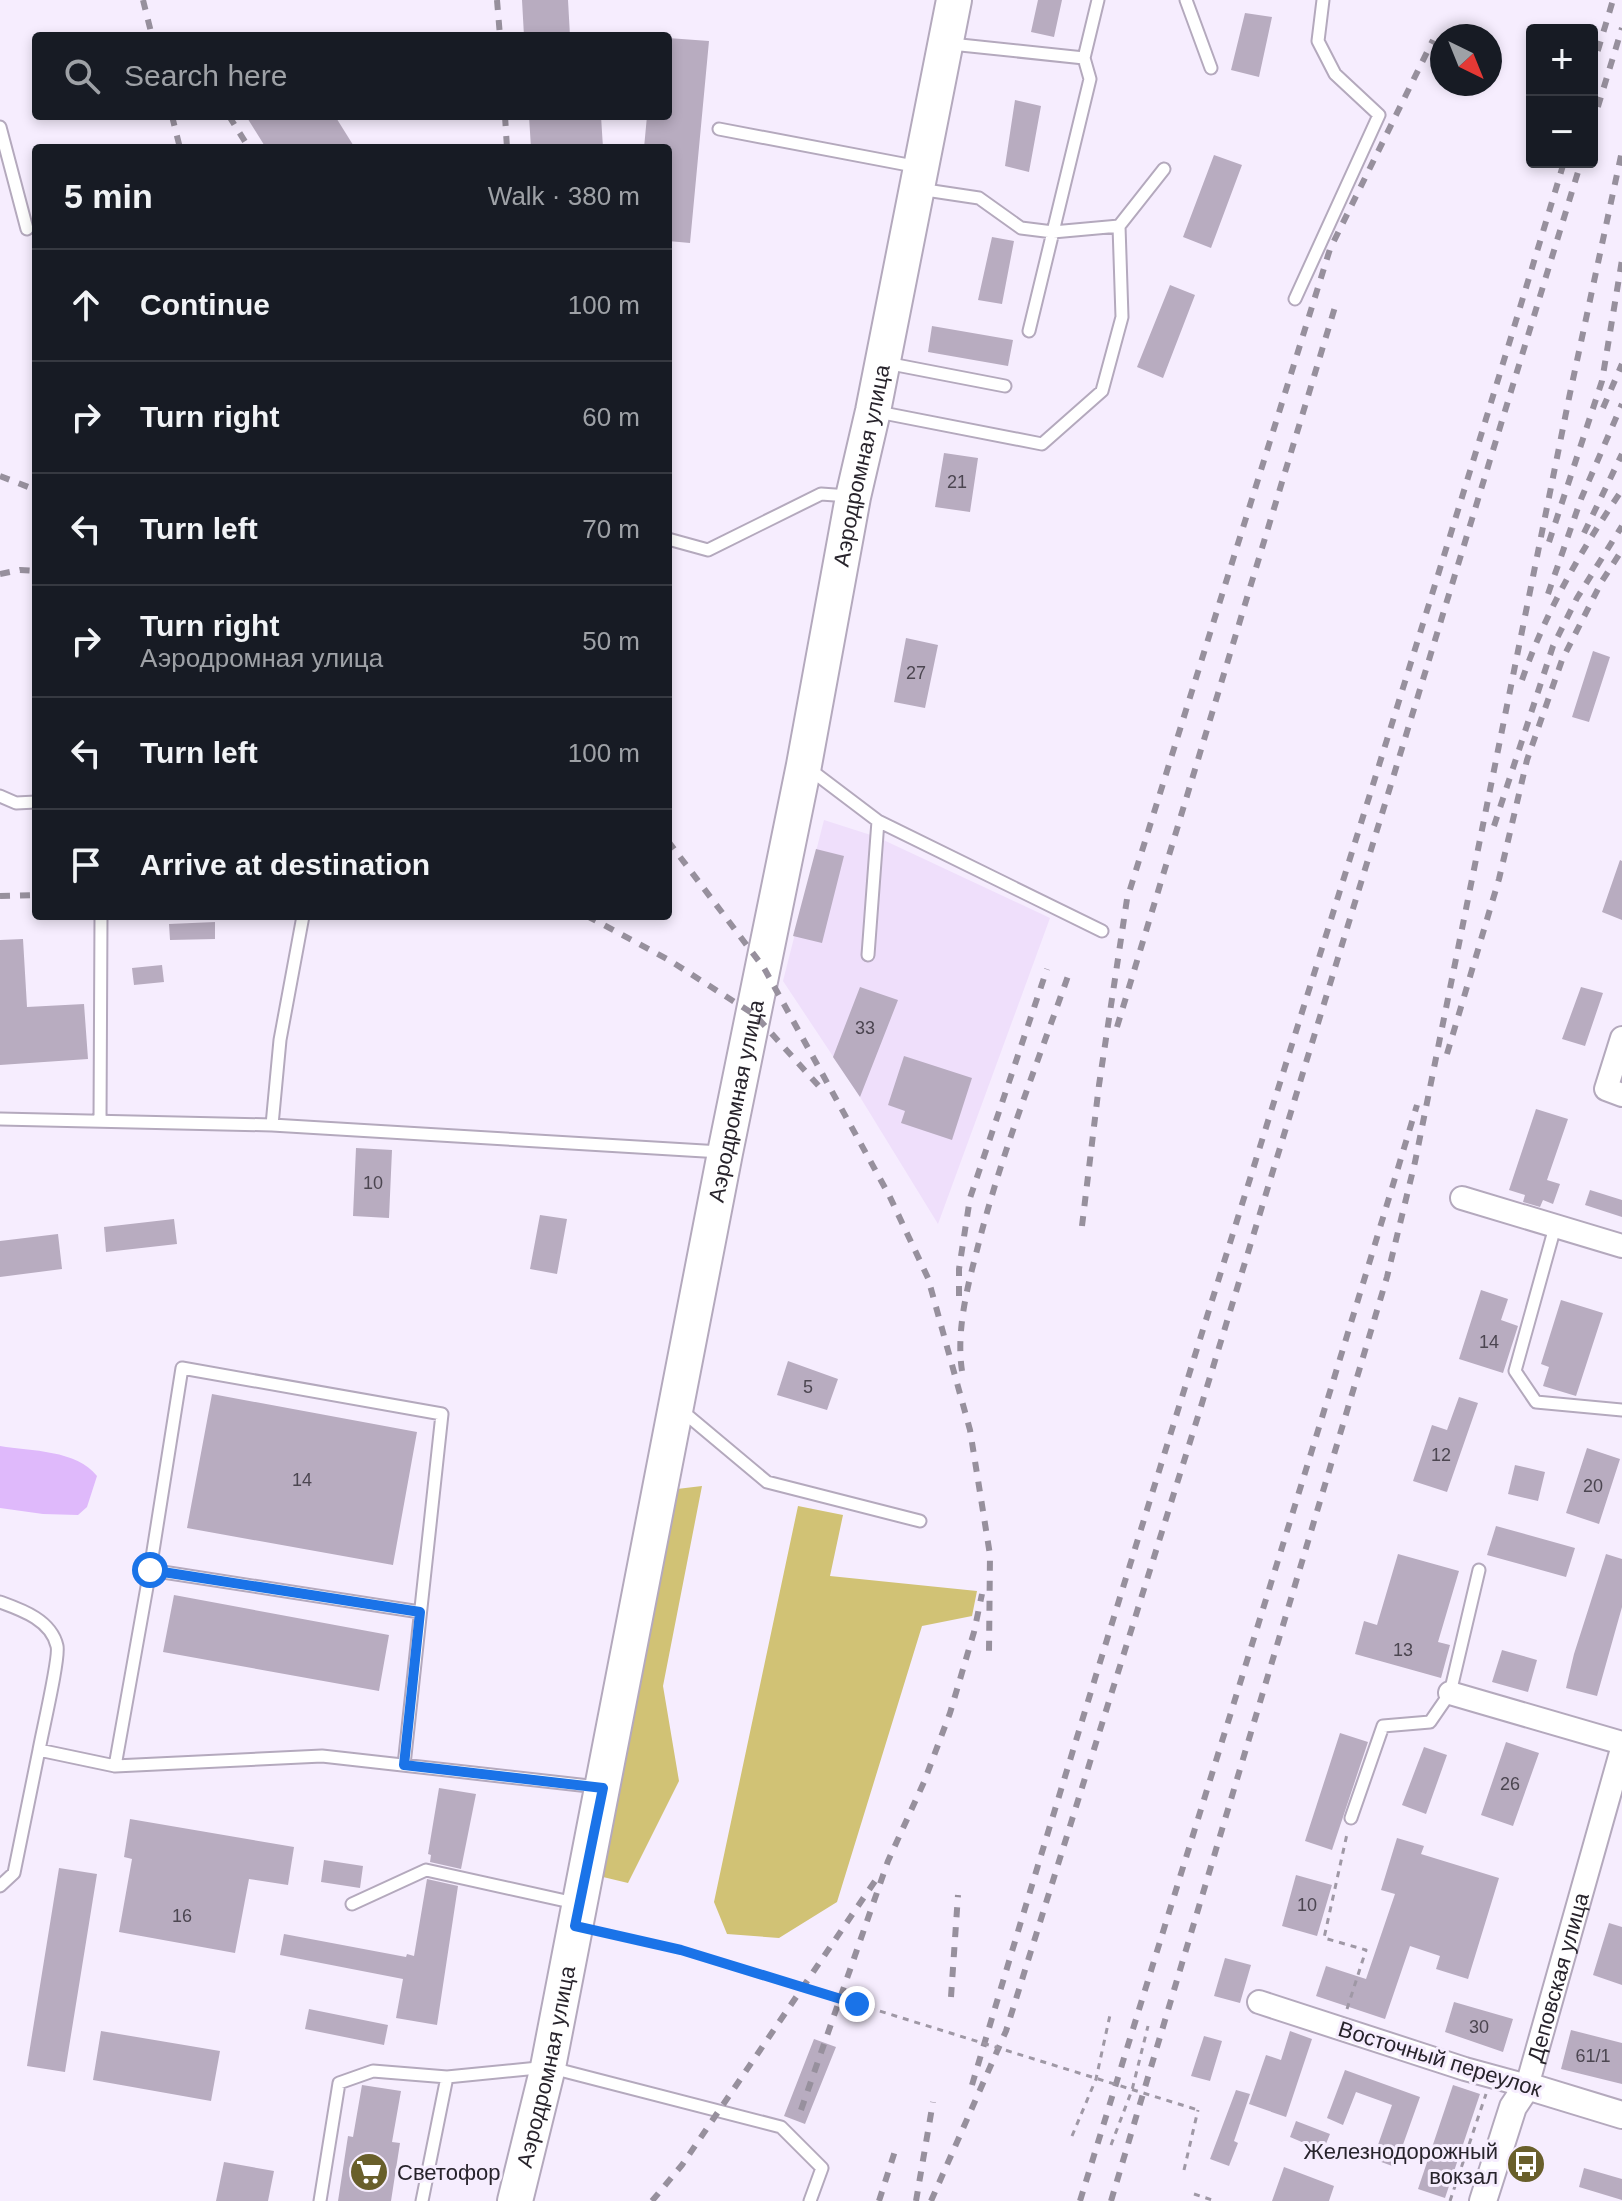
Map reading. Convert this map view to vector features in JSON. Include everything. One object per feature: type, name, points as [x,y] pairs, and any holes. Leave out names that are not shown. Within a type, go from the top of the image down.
[{"type":"main road","name":"Аэродромная улица","points":[[515,2201],[548,2067],[725,1153],[804,765],[853,497],[873,411],[954,0]]},
{"type":"street","points":[[1614,1092],[1622,1038]]},
{"type":"street","points":[[1462,1198],[1622,1246]]},
{"type":"street","points":[[1450,1693],[1622,1743]]},
{"type":"street","name":"Деповская улица","points":[[1483,2201],[1513,2107],[1527,2086],[1622,1749]]},
{"type":"street","name":"Восточный переулок","points":[[1259,2002],[1622,2115]]},
{"type":"lane","points":[[1029,331],[1090,79],[1084,58],[1098,0]]},
{"type":"lane","points":[[1186,0],[1211,68]]},
{"type":"lane","points":[[1295,299],[1379,115],[1335,74],[1318,41],[1323,0]]},
{"type":"lane","points":[[946,43],[1084,58]]},
{"type":"lane","points":[[0,127],[27,229]]},
{"type":"lane","points":[[719,129],[918,178],[979,198],[1021,228],[1053,232],[1119,226]]},
{"type":"lane","points":[[873,411],[1042,444],[1102,391],[1122,317],[1119,226],[1164,169]]},
{"type":"lane","points":[[881,362],[1005,386]]},
{"type":"lane","points":[[672,540],[708,550],[821,494],[853,497]]},
{"type":"lane","points":[[804,765],[878,821],[1102,931]]},
{"type":"lane","points":[[0,796],[16,803],[32,802]]},
{"type":"lane","points":[[868,955],[878,821]]},
{"type":"lane","points":[[100,1121],[101,920]]},
{"type":"lane","points":[[272,1125],[280,1040],[302,920]]},
{"type":"lane","points":[[0,1119],[272,1125],[725,1153]]},
{"type":"lane","points":[[1555,1227],[1515,1371],[1536,1402],[1622,1410]]},
{"type":"lane","points":[[115,1766],[182,1368],[442,1414],[404,1765]]},
{"type":"lane","points":[[678,1407],[767,1482],[920,1521]]},
{"type":"lane","points":[[150,1570],[420,1612]]},
{"type":"lane","points":[[1351,1818],[1383,1726],[1430,1722],[1450,1693],[1479,1570]]},
{"type":"lane","points":[[0,1602],[22,1610],[47,1626],[58,1647],[14,1873],[0,1886]]},
{"type":"lane","points":[[39,1750],[115,1766],[322,1756],[603,1788]]},
{"type":"lane","points":[[352,1904],[426,1870],[578,1915]]},
{"type":"lane","points":[[320,2201],[339,2083],[373,2071],[447,2077],[548,2067],[781,2127],[822,2168],[810,2201]]},
{"type":"lane","points":[[422,2201],[447,2077]]},
{"type":"path","points":[[1341,2029],[1366,1950],[1324,1938],[1351,1818]]},
{"type":"path","points":[[578,1915],[681,1950],[1198,2110],[1184,2170]]},
{"type":"path","points":[[1072,2136],[1096,2079],[1110,2015]]},
{"type":"path","points":[[1111,2145],[1132,2090],[1148,2026]]},
{"type":"path","points":[[1450,2201],[1486,2093]]},
{"type":"path","points":[[1194,2194],[1215,2201]]},
{"type":"shaded area","points":[[824,820],[877,837],[1050,918],[938,1224],[860,1097],[783,981]]},
{"type":"shaded area","points":[[0,1446],[66,1456],[88,1467],[97,1476],[87,1507],[78,1515],[0,1508]]},
{"type":"shaded area","points":[[702,1486],[663,1686],[679,1781],[628,1883],[603,1877],[677,1489]]},
{"type":"shaded area","points":[[798,1506],[843,1515],[830,1576],[977,1591],[972,1616],[922,1626],[837,1902],[779,1938],[727,1934],[714,1902]]},
{"type":"building","points":[[522,0],[568,0],[570,32],[524,32]]},
{"type":"building","points":[[1038,0],[1062,0],[1054,37],[1031,32]]},
{"type":"building","points":[[1245,13],[1272,17],[1259,77],[1231,70]]},
{"type":"building","points":[[672,38],[709,41],[690,243],[672,241],[672,144],[644,144],[647,120],[672,120]]},
{"type":"building","points":[[1015,100],[1041,106],[1029,172],[1005,166]]},
{"type":"building","points":[[248,120],[338,120],[352,144],[264,144]]},
{"type":"building","points":[[529,120],[601,120],[603,144],[531,144]]},
{"type":"building","points":[[1214,155],[1242,165],[1211,248],[1183,237]]},
{"type":"building","points":[[992,237],[1014,241],[1002,304],[978,300]]},
{"type":"building","points":[[1170,285],[1195,295],[1163,378],[1137,367]]},
{"type":"building","points":[[932,326],[1013,340],[1008,366],[928,352]]},
{"type":"building","points":[[944,453],[978,458],[970,512],[935,507]]},
{"type":"building","points":[[906,638],[938,645],[925,708],[894,702]]},
{"type":"building","points":[[1593,651],[1610,657],[1589,722],[1572,717]]},
{"type":"building","points":[[816,849],[844,856],[822,943],[793,936]]},
{"type":"building","points":[[1622,861],[1622,920],[1602,912]]},
{"type":"building","points":[[215,922],[215,939],[170,940],[169,924]]},
{"type":"building","points":[[23,939],[27,1007],[84,1004],[88,1059],[0,1065],[0,940]]},
{"type":"building","points":[[162,965],[164,982],[134,985],[132,968]]},
{"type":"building","points":[[860,987],[898,1000],[860,1097],[833,1057]]},
{"type":"building","points":[[1581,987],[1603,993],[1585,1046],[1562,1039]]},
{"type":"building","points":[[904,1056],[972,1078],[952,1140],[901,1123],[905,1111],[888,1105]]},
{"type":"building","points":[[1536,1109],[1568,1119],[1547,1180],[1560,1184],[1553,1204],[1543,1200],[1540,1207],[1523,1202],[1525,1195],[1509,1190]]},
{"type":"building","points":[[356,1148],[392,1150],[389,1218],[353,1216]]},
{"type":"building","points":[[1590,1190],[1622,1200],[1622,1217],[1585,1205]]},
{"type":"building","points":[[540,1215],[567,1219],[557,1274],[530,1269]]},
{"type":"building","points":[[174,1219],[177,1244],[106,1252],[104,1227]]},
{"type":"building","points":[[58,1234],[62,1269],[0,1277],[0,1241]]},
{"type":"building","points":[[1481,1290],[1508,1299],[1501,1320],[1518,1326],[1503,1373],[1459,1359]]},
{"type":"building","points":[[1561,1300],[1603,1313],[1576,1396],[1543,1386],[1549,1367],[1541,1364]]},
{"type":"building","points":[[788,1361],[838,1379],[827,1410],[777,1395]]},
{"type":"building","points":[[212,1394],[417,1432],[393,1565],[187,1528]]},
{"type":"building","points":[[1459,1397],[1478,1403],[1447,1492],[1413,1481],[1432,1425],[1447,1430]]},
{"type":"building","points":[[1587,1448],[1620,1459],[1599,1524],[1566,1513]]},
{"type":"building","points":[[1515,1465],[1545,1472],[1538,1501],[1508,1494]]},
{"type":"building","points":[[1496,1526],[1575,1548],[1566,1577],[1487,1555]]},
{"type":"building","points":[[1398,1554],[1459,1571],[1438,1642],[1450,1645],[1441,1678],[1355,1654],[1364,1621],[1377,1625]]},
{"type":"building","points":[[1606,1554],[1622,1559],[1622,1607],[1597,1696],[1566,1688]]},
{"type":"building","points":[[174,1595],[389,1635],[379,1691],[163,1652]]},
{"type":"building","points":[[1502,1650],[1537,1660],[1528,1692],[1492,1682]]},
{"type":"building","points":[[1340,1733],[1368,1742],[1332,1850],[1305,1841]]},
{"type":"building","points":[[1506,1742],[1539,1753],[1513,1826],[1481,1815]]},
{"type":"building","points":[[1424,1747],[1447,1755],[1426,1814],[1402,1805]]},
{"type":"building","points":[[439,1788],[476,1794],[461,1869],[430,1862],[431,1855],[428,1854]]},
{"type":"building","points":[[130,1819],[294,1847],[288,1885],[249,1879],[235,1953],[119,1932],[132,1859],[124,1857]]},
{"type":"building","points":[[1397,1838],[1424,1846],[1421,1854],[1499,1878],[1468,1979],[1436,1969],[1440,1956],[1410,1946],[1385,2019],[1316,1996],[1326,1966],[1366,1979],[1395,1894],[1381,1890]]},
{"type":"building","points":[[324,1860],[363,1866],[360,1888],[321,1882]]},
{"type":"building","points":[[59,1868],[97,1874],[65,2072],[27,2066]]},
{"type":"building","points":[[1296,1875],[1332,1885],[1317,1936],[1282,1926]]},
{"type":"building","points":[[427,1879],[458,1886],[437,2025],[396,2018],[403,1979],[280,1955],[284,1934],[414,1956]]},
{"type":"building","points":[[1609,1923],[1622,1927],[1622,1985],[1593,1975]]},
{"type":"building","points":[[1225,1958],[1251,1965],[1240,2003],[1214,1996]]},
{"type":"building","points":[[1454,2002],[1513,2019],[1503,2052],[1445,2032]]},
{"type":"building","points":[[309,2009],[388,2025],[384,2045],[305,2029]]},
{"type":"building","points":[[1571,2030],[1622,2043],[1622,2084],[1561,2069]]},
{"type":"building","points":[[101,2031],[220,2051],[211,2101],[93,2080]]},
{"type":"building","points":[[1290,2031],[1312,2039],[1286,2117],[1249,2104],[1266,2055],[1281,2060]]},
{"type":"building","points":[[1204,2036],[1222,2041],[1210,2081],[1191,2076]]},
{"type":"building","points":[[814,2039],[836,2047],[805,2124],[784,2116]]},
{"type":"building","points":[[1345,2070],[1420,2097],[1395,2167],[1373,2159],[1392,2105],[1356,2092],[1343,2125],[1327,2118]]},
{"type":"building","name":"Светофор","points":[[362,2085],[401,2091],[392,2142],[400,2143],[391,2201],[338,2201],[348,2136],[353,2137]]},
{"type":"building","points":[[1453,2085],[1480,2094],[1445,2198],[1418,2189]]},
{"type":"building","points":[[1236,2090],[1250,2094],[1229,2166],[1210,2159]]},
{"type":"building","points":[[1296,2121],[1330,2134],[1323,2151],[1290,2137]]},
{"type":"building","points":[[224,2162],[274,2171],[268,2201],[216,2201]]},
{"type":"building","points":[[1284,2167],[1334,2186],[1329,2201],[1272,2201]]},
{"type":"building","points":[[1584,2168],[1622,2179],[1622,2200],[1579,2187]]},
{"type":"railway","points":[[143,0],[151,32]]},
{"type":"railway","points":[[497,0],[500,32]]},
{"type":"railway","points":[[1598,50],[1613,0]]},
{"type":"railway","points":[[1598,106],[1622,28]]},
{"type":"railway","points":[[1082,1226],[1127,899],[1330,249],[1430,46]]},
{"type":"railway","points":[[173,120],[179,144]]},
{"type":"railway","points":[[232,120],[246,144]]},
{"type":"railway","points":[[505,120],[507,144]]},
{"type":"railway","points":[[1111,2201],[1387,1277],[1415,1162],[1622,151]]},
{"type":"railway","points":[[972,2085],[1562,168]]},
{"type":"railway","points":[[931,2201],[1006,2031],[1199,1413],[1579,168]]},
{"type":"railway","points":[[1549,542],[1602,381],[1622,260]]},
{"type":"railway","points":[[1117,1027],[1335,307]]},
{"type":"railway","points":[[1603,408],[1622,364]]},
{"type":"railway","points":[[1548,594],[1581,499],[1622,404]]},
{"type":"railway","points":[[1584,533],[1622,454]]},
{"type":"railway","points":[[0,476],[32,488]]},
{"type":"railway","points":[[1522,680],[1566,582],[1622,490]]},
{"type":"railway","points":[[1494,826],[1553,646],[1577,598],[1622,526]]},
{"type":"railway","points":[[1447,1054],[1499,879],[1527,760],[1562,660],[1602,581],[1622,550]]},
{"type":"railway","points":[[0,574],[32,571]]},
{"type":"railway","points":[[672,846],[764,968],[889,1195],[928,1278],[970,1430],[990,1555],[989,1651]]},
{"type":"railway","points":[[0,896],[32,895]]},
{"type":"railway","points":[[594,920],[669,960],[755,1015],[825,1093]]},
{"type":"railway","points":[[959,1296],[959,1269],[970,1198],[1047,969]]},
{"type":"railway","points":[[962,1371],[960,1341],[964,1310],[986,1215],[1068,976]]},
{"type":"railway","points":[[1080,2201],[1417,1105]]},
{"type":"railway","points":[[801,2110],[888,1861],[924,1782],[950,1713],[982,1594]]},
{"type":"railway","points":[[652,2201],[682,2165],[875,1881]]},
{"type":"railway","points":[[951,1997],[958,1895]]},
{"type":"railway","points":[[916,2201],[933,2102]]},
{"type":"railway","points":[[879,2201],[895,2151]]},
{"type":"place","name":"Железнодорожный вокзал","points":[[1526,2164]]},
{"type":"place","name":"Светофор","points":[[369,2172]]},
{"type":"route","points":[[150,1570],[420,1612],[404,1765],[603,1788],[575,1926],[681,1950],[857,2004]]}]
